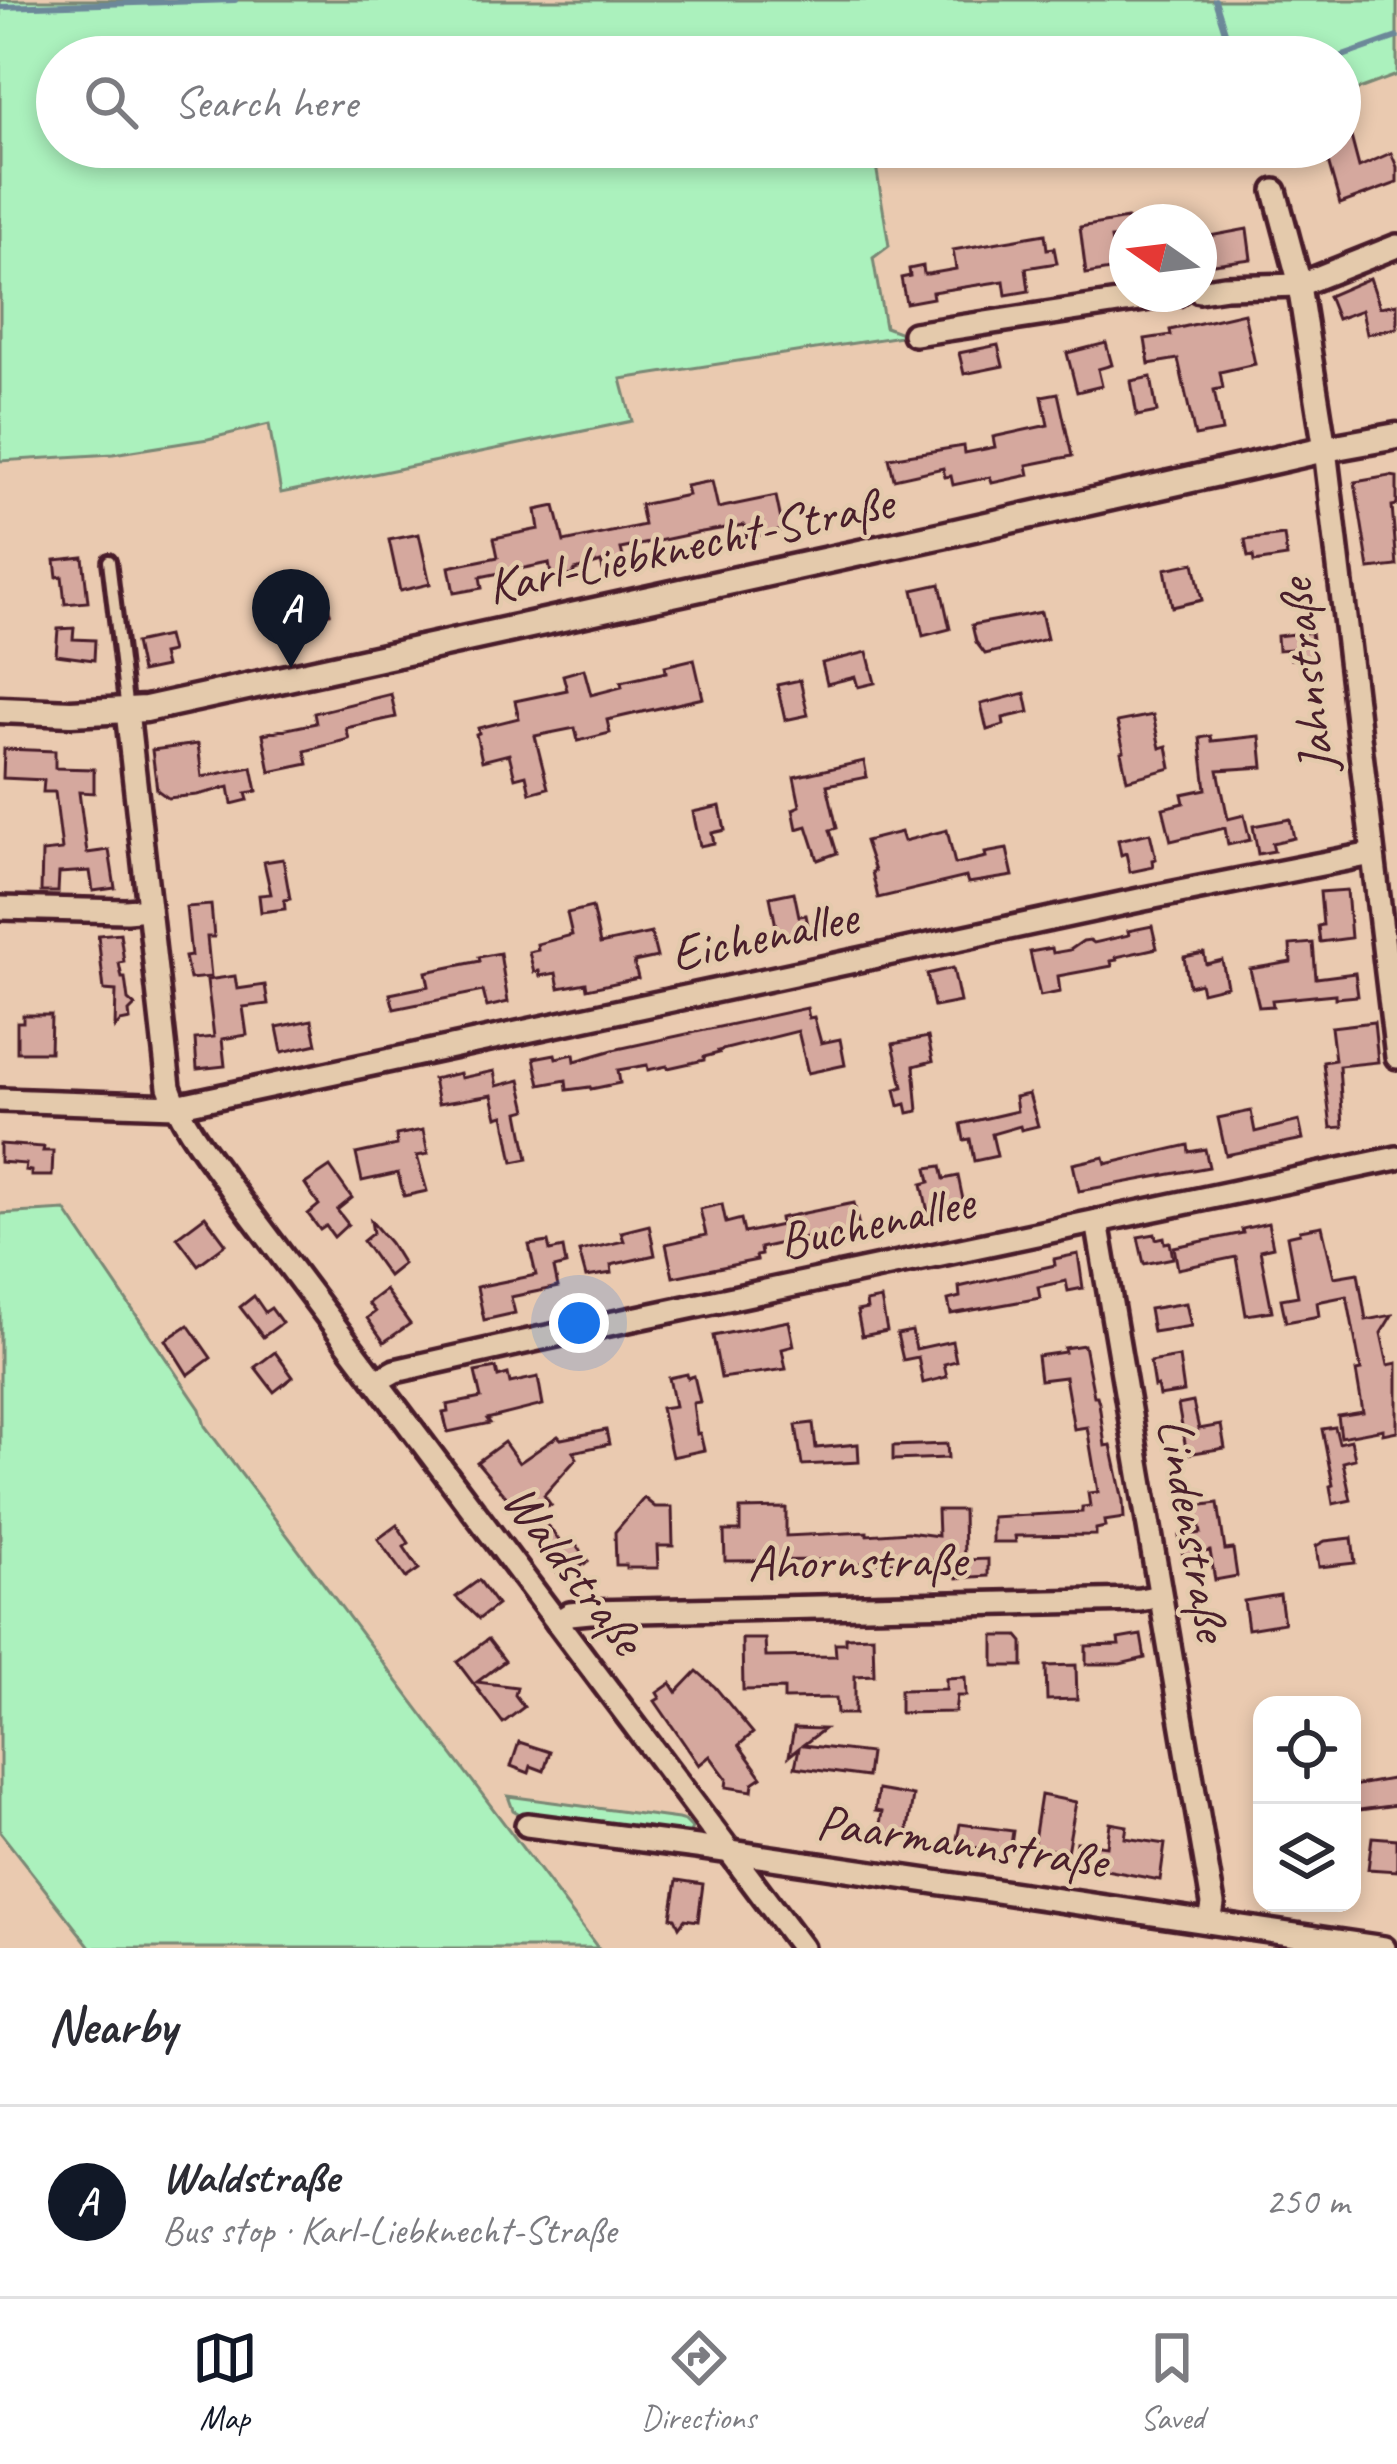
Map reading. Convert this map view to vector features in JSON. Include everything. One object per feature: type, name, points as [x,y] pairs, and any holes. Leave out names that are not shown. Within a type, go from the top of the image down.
[{"type":"street","name":"Jahnstraße","points":[[1275,190],[1299,285],[1325,449],[1397,1057]]},
{"type":"street","points":[[1217,288],[1299,285],[1397,246]]},
{"type":"street","points":[[914,334],[1109,304]]},
{"type":"street","name":"Karl-Liebknecht-Straße","points":[[0,710],[127,711],[1397,436]]},
{"type":"street","name":"Waldstraße","points":[[127,711],[169,1087],[176,1106],[223,1176],[802,1948]]},
{"type":"street","name":"Eichenallee","points":[[0,1100],[176,1106],[1144,898],[1372,854]]},
{"type":"street","points":[[0,908],[149,909]]},
{"type":"street","name":"Buchenallee","points":[[377,1381],[395,1370],[1397,1158]]},
{"type":"street","name":"Lindenstraße","points":[[1097,1221],[1213,1904],[1210,1922]]},
{"type":"street","name":"Ahornstraße","points":[[557,1622],[570,1614],[590,1612],[1160,1596]]},
{"type":"street","name":"Paarmannstraße","points":[[527,1826],[1384,1948]]},
{"type":"lane","name":"Waldstraße","points":[[109,561],[127,711]]},
{"type":"green space","points":[[0,0],[1397,0],[1397,75],[1361,88],[1361,36],[36,36],[36,168],[876,168],[889,246],[873,258],[885,327],[907,335],[621,379],[632,421],[281,493],[269,424],[113,454],[0,461]]},
{"type":"green space","points":[[65,1210],[200,1409],[205,1426],[598,1948],[91,1948],[0,1832],[0,1214]]},
{"type":"green space","points":[[508,1796],[678,1819],[692,1828],[688,1836],[528,1819],[513,1810]]},
{"type":"building","points":[[1391,153],[1397,183],[1340,204],[1330,168],[1361,168]]},
{"type":"building","points":[[1109,222],[1109,270],[1086,274],[1080,227]]},
{"type":"building","points":[[1247,229],[1251,259],[1217,264],[1217,235]]},
{"type":"building","points":[[1045,234],[1047,249],[1054,248],[1057,263],[1026,268],[1029,291],[1006,295],[1004,281],[932,292],[933,298],[906,303],[901,278],[910,276],[909,269],[923,266],[928,274],[956,269],[953,250]]},
{"type":"building","points":[[1370,278],[1380,307],[1397,304],[1397,328],[1367,334],[1362,310],[1337,319],[1328,296]]},
{"type":"building","points":[[1244,313],[1255,364],[1220,372],[1223,388],[1214,390],[1222,431],[1195,436],[1178,359],[1149,364],[1145,339]]},
{"type":"building","points":[[1106,343],[1112,365],[1098,369],[1102,386],[1077,392],[1067,353]]},
{"type":"building","points":[[998,345],[1003,366],[964,374],[959,353]]},
{"type":"building","points":[[1151,377],[1157,412],[1137,416],[1131,381]]},
{"type":"building","points":[[1058,393],[1072,456],[1027,465],[1029,475],[992,483],[990,477],[953,485],[943,468],[894,479],[889,458],[964,446],[965,453],[995,447],[993,437],[1048,425],[1042,396]]},
{"type":"building","points":[[1397,477],[1397,505],[1392,506],[1397,566],[1369,569],[1355,482]]},
{"type":"building","points":[[712,481],[718,508],[776,496],[783,530],[747,538],[744,525],[696,533],[621,549],[625,565],[603,570],[601,562],[566,576],[551,575],[549,563],[480,577],[482,588],[454,593],[449,567],[498,557],[494,538],[539,529],[536,510],[555,506],[564,542],[644,525],[640,505],[688,495],[686,486]]},
{"type":"building","points":[[419,534],[430,584],[400,591],[389,540]]},
{"type":"building","points":[[1284,535],[1287,557],[1254,562],[1253,556],[1248,557],[1245,540]]},
{"type":"building","points":[[83,557],[88,602],[65,604],[55,560]]},
{"type":"building","points":[[1194,563],[1202,600],[1172,607],[1165,569]]},
{"type":"building","points":[[940,584],[950,629],[923,636],[913,590]]},
{"type":"building","points":[[318,587],[324,591],[330,613],[303,619],[297,592]]},
{"type":"building","points":[[1041,612],[1047,639],[985,654],[976,642],[972,625]]},
{"type":"building","points":[[74,628],[73,639],[95,640],[94,660],[56,655],[58,629]]},
{"type":"building","points":[[1311,632],[1314,656],[1291,659],[1291,649],[1278,650],[1277,636]]},
{"type":"building","points":[[167,636],[171,652],[162,654],[165,667],[141,672],[135,643]]},
{"type":"building","points":[[867,652],[875,683],[858,687],[855,677],[827,684],[822,663]]},
{"type":"building","points":[[694,659],[703,698],[607,720],[610,733],[578,741],[575,728],[535,736],[548,788],[530,793],[526,775],[515,778],[509,754],[482,761],[478,728],[519,718],[515,701],[567,690],[563,675],[584,669],[591,695]]},
{"type":"building","points":[[800,680],[808,715],[785,720],[777,685]]},
{"type":"building","points":[[1025,693],[1029,712],[1003,718],[1004,725],[987,730],[981,704]]},
{"type":"building","points":[[391,694],[396,717],[346,728],[349,739],[305,751],[308,764],[270,772],[263,734],[316,723],[314,713]]},
{"type":"building","points":[[1153,715],[1160,748],[1167,746],[1171,768],[1127,780],[1117,722]]},
{"type":"building","points":[[1211,736],[1212,741],[1260,736],[1263,767],[1218,770],[1228,819],[1244,815],[1250,840],[1228,845],[1225,828],[1171,841],[1163,808],[1184,803],[1182,794],[1206,789],[1200,738]]},
{"type":"building","points":[[198,744],[202,777],[252,767],[257,791],[246,793],[248,800],[232,804],[229,787],[168,798],[157,790],[152,750]]},
{"type":"building","points":[[4,749],[55,751],[55,768],[94,769],[94,793],[79,792],[87,853],[109,850],[115,888],[93,891],[90,871],[59,873],[58,892],[41,892],[42,852],[62,850],[55,792],[43,792],[44,780],[3,778]]},
{"type":"building","points":[[864,761],[867,777],[827,785],[837,828],[830,830],[837,853],[818,860],[807,826],[797,829],[793,809],[800,806],[794,777]]},
{"type":"building","points":[[720,806],[725,830],[712,833],[714,843],[700,846],[693,812]]},
{"type":"building","points":[[1290,819],[1294,838],[1272,843],[1274,851],[1258,854],[1253,826]]},
{"type":"building","points":[[947,830],[955,864],[1007,849],[1013,876],[968,883],[966,877],[878,898],[865,841],[901,832],[904,841]]},
{"type":"building","points":[[1150,833],[1156,859],[1153,867],[1130,872],[1118,840]]},
{"type":"building","points":[[283,859],[290,899],[284,900],[285,909],[261,912],[259,895],[271,894],[264,862]]},
{"type":"building","points":[[1347,890],[1351,938],[1320,942],[1320,892]]},
{"type":"building","points":[[794,892],[799,916],[806,915],[810,935],[783,941],[770,897]]},
{"type":"building","points":[[211,905],[214,937],[207,937],[211,977],[190,979],[185,957],[191,956],[186,907]]},
{"type":"building","points":[[592,907],[600,944],[651,933],[657,957],[634,962],[638,978],[587,989],[586,983],[559,988],[556,973],[540,976],[539,971],[534,972],[529,952],[538,950],[537,944],[572,935],[567,913]]},
{"type":"building","points":[[1152,926],[1157,948],[1116,957],[1112,966],[1058,976],[1060,992],[1040,996],[1030,952],[1070,950],[1083,941],[1094,943]]},
{"type":"building","points":[[120,933],[122,978],[128,1000],[135,1006],[129,1012],[130,1020],[115,1028],[116,991],[104,990],[98,935]]},
{"type":"building","points":[[1313,943],[1316,978],[1355,973],[1358,996],[1272,1000],[1273,1006],[1259,1007],[1250,969],[1291,962],[1290,945]]},
{"type":"building","points":[[500,953],[508,1002],[487,1007],[483,991],[394,1009],[390,994],[429,986],[426,972]]},
{"type":"building","points":[[1204,953],[1206,964],[1222,960],[1227,986],[1202,992],[1200,983],[1189,986],[1184,957]]},
{"type":"building","points":[[953,968],[960,1002],[934,1007],[927,974]]},
{"type":"building","points":[[235,976],[237,989],[265,985],[268,1004],[243,1007],[247,1035],[222,1039],[225,1066],[197,1069],[195,1039],[214,1037],[207,980]]},
{"type":"building","points":[[807,1008],[821,1043],[840,1039],[845,1065],[808,1073],[798,1031],[668,1068],[648,1070],[647,1065],[618,1070],[620,1083],[567,1090],[566,1080],[540,1085],[534,1058],[574,1054],[575,1061]]},
{"type":"building","points":[[23,1015],[51,1015],[50,1052],[17,1052],[17,1022],[23,1022]]},
{"type":"building","points":[[312,1020],[317,1044],[282,1052],[277,1027]]},
{"type":"building","points":[[1374,1022],[1378,1062],[1339,1066],[1343,1127],[1331,1128],[1323,1062],[1335,1060],[1331,1027]]},
{"type":"building","points":[[928,1037],[933,1061],[914,1066],[918,1111],[908,1113],[906,1104],[899,1106],[895,1089],[903,1087],[893,1044]]},
{"type":"building","points":[[494,1071],[497,1086],[520,1080],[527,1110],[519,1112],[528,1159],[513,1162],[504,1115],[497,1117],[492,1095],[438,1104],[433,1079]]},
{"type":"building","points":[[1029,1094],[1038,1126],[992,1134],[997,1156],[974,1161],[961,1124],[1017,1111],[1015,1097]]},
{"type":"building","points":[[1251,1111],[1255,1132],[1299,1121],[1303,1139],[1226,1155],[1218,1118]]},
{"type":"building","points":[[423,1130],[428,1154],[417,1156],[427,1191],[404,1196],[398,1173],[362,1181],[356,1154],[397,1145],[396,1135]]},
{"type":"building","points":[[0,1144],[53,1151],[52,1176],[31,1176],[26,1164],[0,1162]]},
{"type":"building","points":[[1188,1145],[1189,1152],[1205,1149],[1209,1167],[1079,1191],[1073,1164],[1104,1157],[1106,1164]]},
{"type":"building","points":[[941,1166],[944,1179],[958,1176],[965,1209],[929,1217],[922,1184],[930,1182],[927,1168]]},
{"type":"building","points":[[330,1167],[352,1198],[337,1210],[348,1224],[334,1237],[326,1226],[320,1230],[308,1214],[319,1205],[305,1184]]},
{"type":"building","points":[[854,1203],[860,1232],[835,1237],[834,1231],[760,1248],[757,1260],[673,1277],[666,1244],[706,1235],[700,1209],[722,1204],[726,1223],[741,1219],[744,1233],[781,1225],[780,1218]]},
{"type":"building","points":[[205,1216],[226,1244],[198,1265],[177,1237]]},
{"type":"building","points":[[371,1221],[403,1264],[388,1276],[363,1241],[373,1233]]},
{"type":"building","points":[[1268,1223],[1273,1247],[1260,1250],[1272,1311],[1246,1315],[1236,1257],[1178,1269],[1174,1247]]},
{"type":"building","points":[[649,1225],[655,1255],[611,1265],[612,1273],[586,1277],[579,1251],[624,1241],[621,1232]]},
{"type":"building","points":[[1322,1226],[1334,1277],[1358,1273],[1366,1320],[1392,1315],[1381,1333],[1388,1365],[1397,1363],[1397,1431],[1341,1437],[1338,1416],[1363,1412],[1356,1371],[1361,1370],[1347,1296],[1317,1302],[1319,1316],[1286,1322],[1281,1299],[1298,1296],[1287,1236]]},
{"type":"building","points":[[1155,1234],[1156,1239],[1164,1237],[1165,1243],[1170,1242],[1173,1258],[1144,1264],[1138,1237]]},
{"type":"building","points":[[548,1242],[550,1251],[563,1248],[566,1265],[554,1268],[558,1287],[511,1297],[515,1313],[484,1320],[477,1287],[536,1275],[529,1245]]},
{"type":"building","points":[[1078,1254],[1083,1288],[1068,1291],[1066,1281],[1038,1287],[1040,1298],[951,1314],[948,1300],[960,1297],[959,1287],[1055,1265],[1054,1259]]},
{"type":"building","points":[[385,1290],[410,1324],[384,1342],[367,1318],[375,1312],[368,1303]]},
{"type":"building","points":[[254,1296],[265,1312],[271,1308],[282,1323],[263,1337],[240,1307]]},
{"type":"building","points":[[881,1299],[887,1331],[862,1336],[857,1311],[867,1309],[866,1302]]},
{"type":"building","points":[[1186,1303],[1191,1326],[1153,1332],[1149,1309]]},
{"type":"building","points":[[789,1321],[794,1346],[782,1349],[786,1369],[721,1378],[713,1336]]},
{"type":"building","points":[[188,1325],[211,1358],[188,1375],[166,1340]]},
{"type":"building","points":[[912,1331],[916,1349],[952,1341],[956,1361],[944,1364],[947,1377],[923,1383],[918,1357],[903,1360],[897,1334]]},
{"type":"building","points":[[1084,1345],[1105,1446],[1111,1445],[1124,1518],[1104,1521],[1105,1527],[1096,1529],[1096,1535],[1015,1536],[1016,1542],[992,1542],[992,1517],[1082,1512],[1082,1507],[1090,1506],[1088,1493],[1098,1492],[1087,1427],[1074,1429],[1065,1377],[1040,1380],[1037,1356]]},
{"type":"building","points":[[275,1352],[293,1377],[274,1392],[255,1367]]},
{"type":"building","points":[[1179,1357],[1184,1392],[1159,1396],[1150,1362]]},
{"type":"building","points":[[496,1368],[498,1377],[508,1374],[510,1383],[538,1377],[543,1405],[448,1432],[443,1413],[448,1412],[447,1405],[481,1398],[475,1372]]},
{"type":"building","points":[[694,1376],[700,1402],[693,1403],[704,1450],[672,1457],[661,1408],[675,1406],[669,1378]]},
{"type":"building","points":[[1193,1402],[1199,1429],[1221,1425],[1225,1448],[1187,1454],[1178,1405]]},
{"type":"building","points":[[813,1423],[816,1448],[858,1444],[859,1462],[802,1465],[796,1425]]},
{"type":"building","points":[[1335,1427],[1339,1443],[1351,1440],[1355,1459],[1343,1462],[1351,1500],[1333,1504],[1322,1429]]},
{"type":"building","points":[[606,1430],[609,1444],[573,1452],[577,1458],[544,1495],[551,1505],[519,1512],[477,1462],[504,1442],[519,1463],[558,1436]]},
{"type":"building","points":[[947,1444],[948,1458],[893,1460],[893,1446]]},
{"type":"building","points":[[644,1498],[655,1507],[672,1507],[673,1546],[657,1546],[658,1568],[616,1565],[615,1532]]},
{"type":"building","points":[[1218,1503],[1225,1550],[1233,1549],[1237,1576],[1215,1580],[1210,1551],[1183,1556],[1179,1536],[1201,1533],[1196,1506]]},
{"type":"building","points":[[786,1508],[786,1536],[908,1532],[938,1536],[937,1510],[963,1510],[964,1560],[988,1559],[988,1576],[957,1578],[957,1560],[725,1561],[724,1531],[740,1531],[740,1509]]},
{"type":"building","points":[[397,1525],[419,1569],[406,1578],[378,1539]]},
{"type":"building","points":[[548,1526],[564,1547],[573,1540],[588,1561],[563,1580],[536,1535]]},
{"type":"building","points":[[1352,1538],[1355,1563],[1319,1567],[1316,1546]]},
{"type":"building","points":[[479,1580],[497,1605],[479,1619],[456,1597]]},
{"type":"building","points":[[1280,1595],[1284,1623],[1248,1629],[1244,1601]]},
{"type":"building","points":[[1141,1635],[1145,1658],[1086,1664],[1086,1646],[1119,1645],[1118,1639]]},
{"type":"building","points":[[873,1636],[874,1675],[855,1676],[855,1714],[837,1714],[836,1698],[784,1699],[784,1689],[743,1690],[742,1639],[765,1639],[766,1657],[836,1656],[835,1643],[846,1643],[846,1637]]},
{"type":"building","points":[[994,1636],[1018,1636],[1023,1642],[1023,1666],[994,1666]]},
{"type":"building","points":[[488,1639],[505,1661],[477,1682],[517,1687],[515,1695],[524,1707],[503,1723],[457,1662]]},
{"type":"building","points":[[1076,1665],[1077,1699],[1047,1700],[1046,1666]]},
{"type":"building","points":[[697,1671],[753,1733],[739,1745],[762,1777],[753,1783],[752,1791],[726,1787],[727,1779],[710,1756],[699,1765],[655,1701],[660,1698],[657,1693],[671,1683],[677,1692]]},
{"type":"building","points":[[965,1677],[966,1696],[957,1696],[955,1712],[900,1713],[900,1690],[946,1689],[946,1678]]},
{"type":"building","points":[[794,1728],[824,1729],[803,1745],[870,1753],[867,1777],[795,1767],[799,1748],[789,1756]]},
{"type":"building","points":[[519,1742],[550,1752],[544,1771],[531,1766],[529,1773],[511,1766]]},
{"type":"building","points":[[1397,1778],[1397,1805],[1361,1810],[1361,1784]]},
{"type":"building","points":[[878,1790],[913,1796],[907,1835],[879,1831]]},
{"type":"building","points":[[1041,1795],[1076,1802],[1067,1852],[1033,1847]]},
{"type":"building","points":[[1110,1823],[1127,1826],[1125,1838],[1165,1844],[1160,1880],[1073,1864],[1076,1842],[1107,1846]]},
{"type":"building","points":[[960,1824],[1013,1831],[1010,1852],[971,1847],[971,1842],[957,1839]]},
{"type":"building","points":[[1372,1837],[1397,1839],[1397,1871],[1368,1869]]},
{"type":"building","points":[[677,1880],[703,1884],[698,1921],[685,1919],[679,1927],[671,1917]]},
{"type":"waterway","points":[[0,7],[235,0]]},
{"type":"waterway","points":[[1215,0],[1226,36]]},
{"type":"waterway","points":[[1361,50],[1397,37]]},
{"type":"place","name":"Waldstraße","points":[[291,668]]}]
